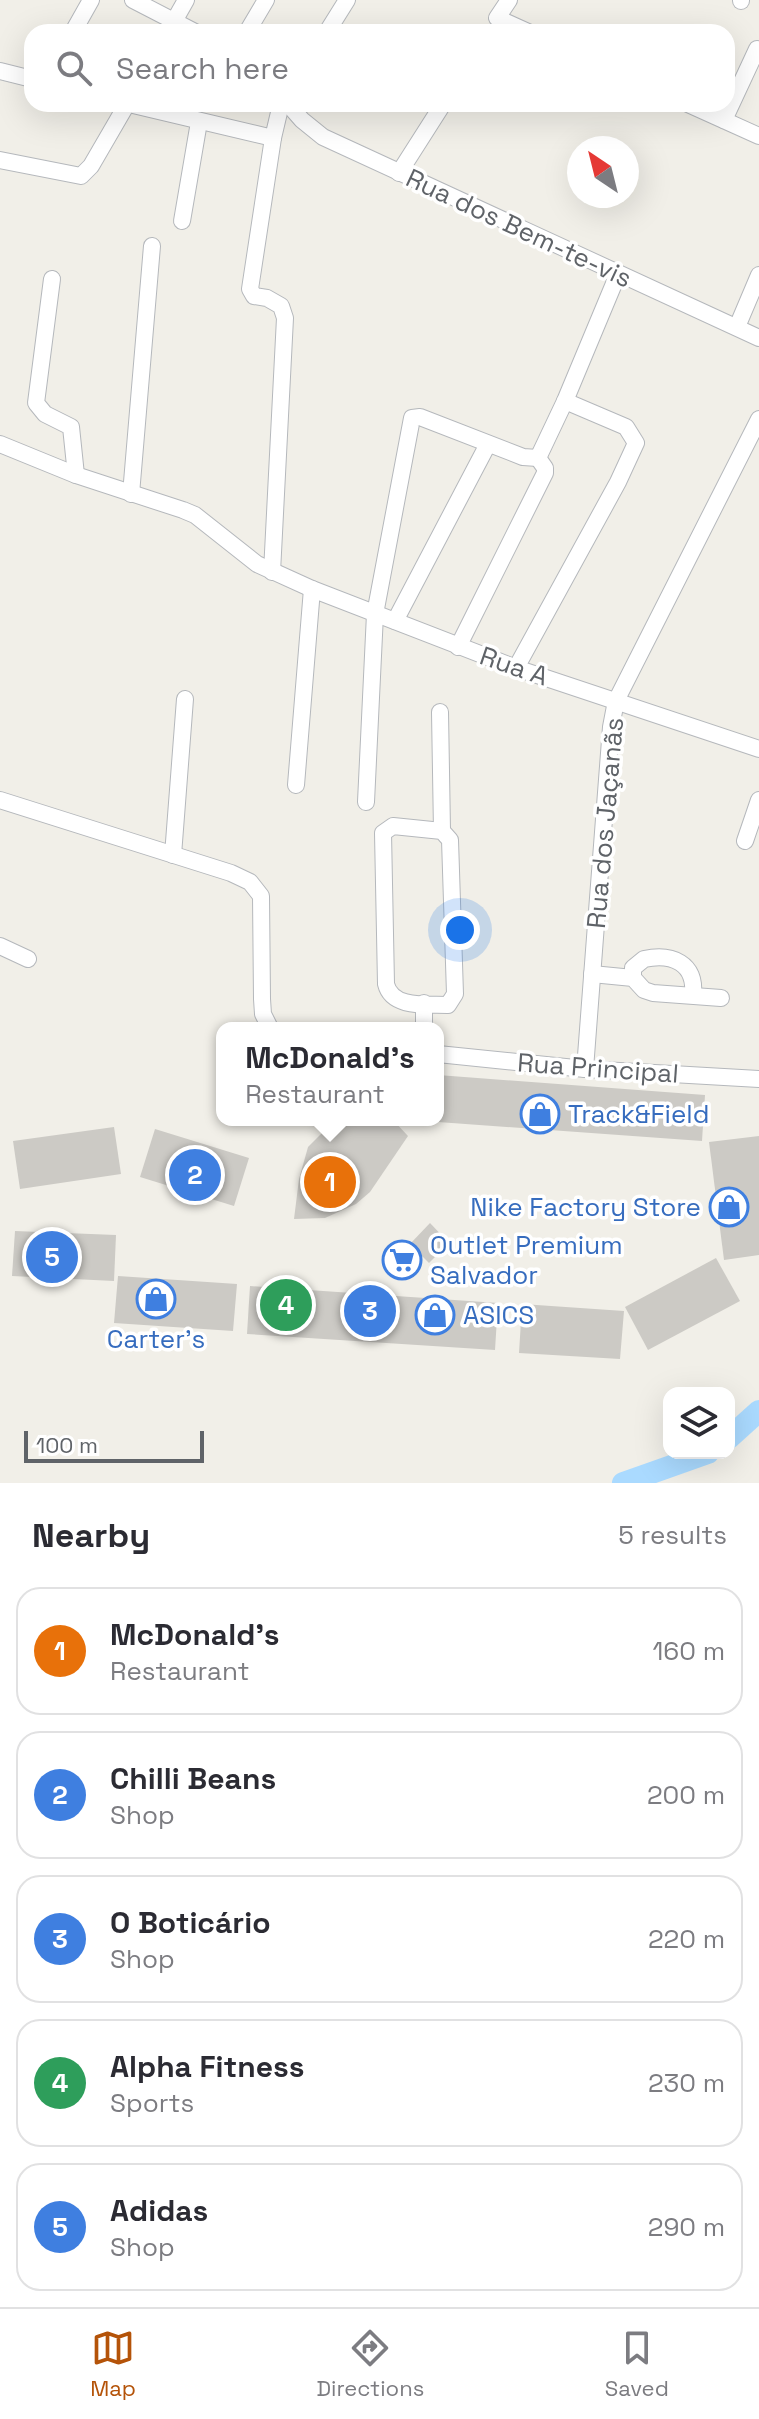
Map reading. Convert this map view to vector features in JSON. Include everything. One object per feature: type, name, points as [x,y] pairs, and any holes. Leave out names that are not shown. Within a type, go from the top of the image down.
[{"type":"street","points":[[78,24],[91,0]]},
{"type":"street","points":[[133,0],[168,24]]},
{"type":"street","points":[[172,24],[186,0]]},
{"type":"street","points":[[252,24],[266,0]]},
{"type":"street","points":[[332,24],[347,0]]},
{"type":"street","points":[[494,24],[509,0]]},
{"type":"street","points":[[735,96],[757,49]]},
{"type":"street","points":[[0,71],[24,77]]},
{"type":"street","points":[[0,160],[81,176],[91,166],[123,112]]},
{"type":"street","points":[[160,112],[273,138]]},
{"type":"street","points":[[272,572],[285,318],[281,306],[267,298],[254,296],[250,289],[279,112]]},
{"type":"street","name":"Rua dos Bem-te-vis","points":[[295,112],[323,137],[759,338]]},
{"type":"street","points":[[399,173],[438,112]]},
{"type":"street","points":[[706,112],[759,136]]},
{"type":"street","points":[[724,120],[728,112]]},
{"type":"street","points":[[182,221],[199,122]]},
{"type":"street","points":[[131,494],[152,246]]},
{"type":"street","points":[[538,458],[618,274]]},
{"type":"street","points":[[737,327],[759,275]]},
{"type":"street","points":[[52,279],[36,403],[45,414],[71,427],[76,475]]},
{"type":"street","points":[[516,668],[618,482],[636,443],[626,427],[565,401]]},
{"type":"street","points":[[366,802],[375,614],[412,418],[420,417],[523,457],[538,458]]},
{"type":"street","name":"Rua dos Jaçanãs","points":[[585,1069],[611,727],[616,701],[759,419]]},
{"type":"street","name":"Rua A","points":[[0,444],[76,475],[195,515],[257,564],[312,589],[516,668],[759,749]]},
{"type":"street","points":[[395,621],[488,444]]},
{"type":"street","points":[[458,647],[545,473],[538,458]]},
{"type":"street","points":[[296,785],[312,589]]},
{"type":"street","points":[[173,855],[185,699]]},
{"type":"street","points":[[440,712],[455,994],[448,1005],[392,998],[386,984],[383,833],[393,826],[446,836]]},
{"type":"street","points":[[0,800],[241,876],[256,887],[261,896],[263,1014],[267,1022]]},
{"type":"street","points":[[745,841],[759,800]]},
{"type":"street","points":[[0,946],[28,959]]},
{"type":"street","points":[[633,978],[633,968],[644,959],[671,959],[686,967],[691,974],[693,995]]},
{"type":"street","points":[[592,974],[633,978],[644,990],[653,993],[721,998]]},
{"type":"street","points":[[424,1003],[424,1022]]},
{"type":"street","name":"Rua Principal","points":[[444,1055],[585,1069],[759,1079]]},
{"type":"building","points":[[444,1075],[705,1095],[702,1141],[444,1122]]},
{"type":"building","points":[[329,1126],[399,1126],[408,1136],[370,1192],[356,1204],[325,1218],[294,1219],[299,1179],[308,1147]]},
{"type":"building","points":[[114,1127],[121,1174],[20,1189],[13,1141]]},
{"type":"building","points":[[155,1129],[249,1158],[234,1206],[140,1177]]},
{"type":"building","points":[[759,1136],[759,1255],[724,1260],[709,1142]]},
{"type":"building","points":[[430,1223],[449,1243],[429,1263],[410,1244]]},
{"type":"building","points":[[15,1231],[116,1235],[114,1281],[12,1276]]},
{"type":"building","points":[[716,1258],[740,1301],[648,1350],[625,1307]]},
{"type":"building","points":[[118,1276],[237,1284],[233,1331],[114,1323]]},
{"type":"building","points":[[250,1286],[498,1303],[495,1350],[247,1334]]},
{"type":"building","points":[[522,1304],[624,1311],[620,1359],[519,1353]]},
{"type":"waterway","points":[[735,1433],[759,1411]]},
{"type":"waterway","points":[[623,1483],[691,1459]]},
{"type":"place","name":"Track&Field","points":[[540,1114]]},
{"type":"place","name":"Chilli Beans","points":[[195,1175]]},
{"type":"place","name":"McDonald's","points":[[330,1182]]},
{"type":"place","name":"Nike Factory Store","points":[[729,1207]]},
{"type":"place","name":"Adidas","points":[[52,1257]]},
{"type":"place","name":"Outlet Premium Salvador","points":[[402,1260]]},
{"type":"place","name":"Carter's","points":[[156,1299]]},
{"type":"place","name":"Alpha Fitness","points":[[286,1305]]},
{"type":"place","name":"O Boticário","points":[[370,1311]]},
{"type":"place","name":"ASICS","points":[[435,1315]]}]
